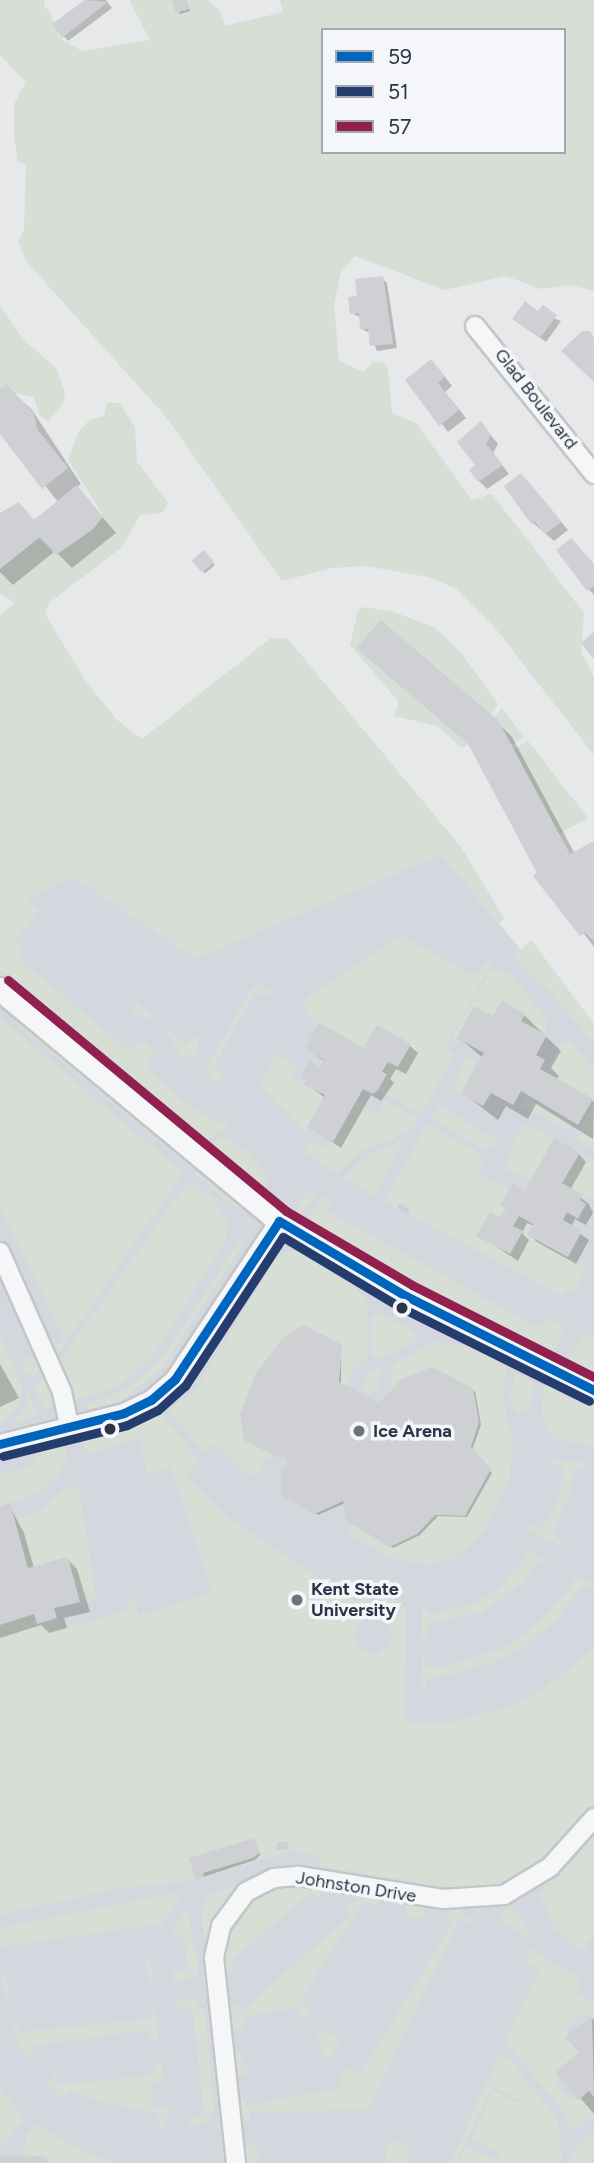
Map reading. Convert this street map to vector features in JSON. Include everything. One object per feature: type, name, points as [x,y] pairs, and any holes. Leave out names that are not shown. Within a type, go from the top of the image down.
[{"type":"street","name":"Glad Boulevard","points":[[475,326],[594,474]]},
{"type":"street","points":[[0,989],[279,1221],[406,1296],[548,1371],[594,1390]]},
{"type":"street","points":[[0,1444],[124,1413],[150,1400],[175,1379],[279,1221]]},
{"type":"street","points":[[0,1252],[62,1392],[69,1426]]},
{"type":"street","name":"Johnston Drive","points":[[236,2163],[214,1957],[220,1926],[246,1892],[274,1878],[299,1876],[442,1899],[504,1895],[550,1867],[594,1818]]},
{"type":"shaded area","points":[[0,0],[45,0],[44,7],[50,11],[59,38],[82,51],[150,40],[129,0],[207,0],[221,12],[225,26],[283,12],[280,0],[594,0],[594,291],[570,285],[541,289],[506,276],[445,290],[355,256],[341,272],[334,304],[339,361],[364,372],[373,362],[382,362],[388,369],[392,413],[416,423],[472,500],[492,494],[584,613],[581,652],[594,677],[594,755],[496,629],[455,588],[428,577],[366,566],[332,568],[282,581],[166,417],[26,261],[18,241],[24,230],[26,165],[18,162],[14,135],[14,104],[26,82],[0,55]]},
{"type":"shaded area","points":[[0,306],[25,341],[57,369],[65,394],[62,406],[48,421],[40,416],[34,397],[0,390]]},
{"type":"shaded area","points":[[107,403],[119,403],[135,427],[137,462],[168,503],[162,513],[140,515],[122,547],[49,603],[45,614],[85,680],[117,720],[142,739],[271,638],[287,638],[461,847],[504,918],[500,924],[441,854],[196,959],[73,876],[26,900],[40,910],[15,941],[22,948],[19,959],[127,1049],[144,1040],[155,1053],[147,1063],[151,1072],[182,1100],[219,1123],[229,1115],[224,1128],[203,1142],[0,970],[0,615],[15,603],[0,593],[0,567],[34,537],[60,551],[102,513],[68,460],[78,433],[89,420],[104,416]]},
{"type":"shaded area","points":[[364,607],[394,612],[436,628],[462,654],[498,704],[491,714],[381,620],[357,648],[468,744],[462,748],[437,726],[394,716],[399,702],[350,645],[358,610]]},
{"type":"shaded area","points":[[502,708],[524,737],[511,745],[494,717]]},
{"type":"shaded area","points":[[528,741],[588,818],[559,834],[513,750]]},
{"type":"shaded area","name":"Kent State University","points":[[441,854],[594,1037],[594,2163],[0,2163],[0,912],[73,876],[196,958]]},
{"type":"shaded area","points":[[401,935],[475,976],[488,961],[491,964],[449,1040],[445,1049],[455,1054],[422,1114],[378,1090],[388,1062],[398,1067],[411,1045],[364,1048],[320,1023],[317,1026],[303,1007],[308,997]]},
{"type":"shaded area","points":[[531,940],[594,1024],[594,1044],[550,992],[513,958]]},
{"type":"shaded area","points":[[492,969],[512,975],[546,1020],[547,1035],[521,1021],[525,1013],[502,1001],[493,1016],[474,1007],[457,1038],[453,1036]]},
{"type":"shaded area","points":[[259,984],[271,990],[268,997],[255,992],[214,1066],[224,1074],[215,1083],[205,1071],[252,987]]},
{"type":"shaded area","points":[[137,1002],[160,1022],[129,1012]]},
{"type":"shaded area","points":[[19,1014],[193,1162],[190,1167],[14,1022]]},
{"type":"shaded area","points":[[0,1018],[183,1173],[55,1358],[50,1349],[64,1339],[0,1207]]},
{"type":"shaded area","points":[[164,1026],[186,1046],[195,1036],[198,1039],[198,1054],[183,1059]]},
{"type":"shaded area","points":[[571,1042],[594,1069],[594,1150],[576,1139],[593,1099],[546,1073],[562,1043]]},
{"type":"shaded area","points":[[276,1054],[298,1067],[293,1077],[325,1095],[306,1133],[259,1085]]},
{"type":"shaded area","points":[[467,1057],[476,1061],[461,1094],[452,1090]]},
{"type":"shaded area","points":[[525,1096],[572,1122],[567,1131],[520,1105]]},
{"type":"shaded area","points":[[385,1100],[418,1119],[413,1129],[358,1153],[338,1174],[305,1153],[309,1140],[327,1149],[356,1101],[376,1115]]},
{"type":"shaded area","points":[[439,1104],[498,1141],[495,1146],[484,1149],[431,1119]]},
{"type":"shaded area","points":[[427,1124],[480,1153],[484,1165],[479,1174],[509,1189],[500,1205],[506,1209],[500,1218],[489,1213],[477,1235],[522,1231],[513,1226],[519,1216],[533,1224],[527,1235],[587,1267],[574,1292],[566,1291],[562,1296],[407,1213],[409,1209],[400,1204],[397,1208],[384,1201]]},
{"type":"shaded area","points":[[523,1124],[554,1138],[535,1182],[503,1168]]},
{"type":"shaded area","points":[[224,1135],[248,1152],[268,1177],[266,1187],[259,1189],[213,1150],[213,1143]]},
{"type":"shaded area","points":[[403,1140],[375,1196],[343,1178],[369,1154]]},
{"type":"shaded area","points":[[580,1153],[594,1161],[594,1202],[562,1183]]},
{"type":"shaded area","points":[[199,1166],[235,1196],[240,1205],[237,1209],[196,1175]]},
{"type":"shaded area","points":[[189,1180],[215,1200],[224,1215],[228,1226],[225,1243],[150,1360],[120,1385],[75,1401],[57,1365]]},
{"type":"shaded area","points":[[311,1190],[317,1198],[298,1215],[297,1203]]},
{"type":"shaded area","points":[[324,1196],[334,1199],[327,1211],[539,1328],[548,1318],[561,1325],[564,1333],[553,1353],[545,1356],[308,1223],[307,1217]]},
{"type":"shaded area","points":[[241,1237],[244,1243],[161,1370],[120,1401],[87,1409],[85,1405],[130,1388],[164,1356]]},
{"type":"shaded area","points":[[288,1251],[313,1252],[345,1272],[367,1303],[368,1359],[352,1370],[347,1386],[339,1382],[342,1345],[304,1325],[283,1338],[256,1373],[240,1414],[244,1439],[273,1455],[261,1462],[264,1469],[251,1477],[214,1444],[206,1453],[168,1411],[195,1391],[274,1261]]},
{"type":"shaded area","points":[[381,1313],[412,1331],[417,1340],[378,1360],[371,1354],[371,1315]]},
{"type":"shaded area","points":[[585,1333],[594,1338],[594,1378],[573,1370],[568,1358]]},
{"type":"shaded area","points":[[0,1336],[23,1388],[18,1407],[0,1424]]},
{"type":"shaded area","points":[[434,1342],[469,1345],[507,1367],[503,1395],[513,1447],[509,1480],[485,1530],[455,1558],[430,1565],[395,1560],[348,1534],[353,1525],[390,1547],[417,1534],[435,1515],[465,1516],[491,1470],[471,1447],[479,1422],[473,1388],[432,1367],[402,1379],[390,1392],[393,1364]]},
{"type":"shaded area","points":[[32,1357],[38,1360],[41,1366],[38,1372],[32,1375],[26,1372],[23,1366],[26,1360]]},
{"type":"shaded area","points":[[377,1368],[382,1370],[378,1388],[370,1393],[362,1389],[366,1376]]},
{"type":"shaded area","points":[[516,1373],[536,1383],[528,1410],[516,1414],[510,1395]]},
{"type":"shaded area","points":[[46,1376],[54,1400],[52,1407],[44,1410],[34,1387]]},
{"type":"shaded area","points":[[545,1381],[594,1402],[594,1445],[560,1441],[548,1434],[541,1407]]},
{"type":"shaded area","points":[[28,1392],[38,1415],[12,1424],[26,1405]]},
{"type":"shaded area","points":[[156,1408],[199,1460],[186,1476],[230,1520],[357,1602],[369,1586],[373,1588],[354,1637],[358,1648],[376,1654],[390,1644],[392,1633],[379,1605],[381,1592],[401,1603],[406,1611],[405,1723],[444,1724],[507,1707],[542,1690],[594,1648],[594,1806],[539,1865],[497,1885],[455,1889],[320,1866],[319,1856],[292,1851],[192,1881],[117,1889],[0,1915],[0,1625],[34,1614],[37,1624],[57,1618],[63,1628],[127,1611],[127,1597],[134,1599],[139,1615],[213,1593],[171,1467],[148,1475],[139,1437],[92,1453],[84,1451],[83,1440],[140,1421]]},
{"type":"shaded area","points":[[61,1443],[66,1447],[66,1460],[58,1476],[38,1493],[0,1508],[0,1474],[34,1465],[37,1451]]},
{"type":"shaded area","points":[[552,1459],[588,1463],[587,1467],[574,1469],[568,1499],[552,1534],[563,1542],[561,1547],[528,1529],[530,1524],[542,1529],[556,1503],[565,1468],[550,1463]]},
{"type":"shaded area","points":[[69,1485],[80,1492],[96,1598],[80,1605],[67,1557],[28,1568],[15,1521],[40,1509]]},
{"type":"shaded area","points":[[518,1546],[553,1564],[538,1561],[523,1582],[481,1613],[428,1623],[427,1638],[422,1638],[422,1602],[429,1614],[475,1603],[495,1591],[528,1556]]},
{"type":"shaded area","points":[[564,1570],[594,1585],[594,1589],[583,1585],[557,1620],[521,1649],[494,1663],[427,1680],[425,1691],[420,1690],[423,1652],[426,1666],[439,1668],[505,1648],[542,1620],[569,1589],[574,1579]]},
{"type":"shaded area","points":[[594,1835],[594,1937],[585,1944],[590,1950],[582,1951],[555,1929],[540,1894],[546,1882]]},
{"type":"shaded area","points":[[261,1875],[221,1909],[207,1952],[201,1917],[208,1895]]},
{"type":"shaded area","points":[[301,1881],[318,1887],[322,1900],[311,1893],[229,1962],[234,1972],[229,1977],[223,1952],[226,1935],[243,1906],[281,1884]]},
{"type":"shaded area","points":[[177,1892],[181,1897],[162,1924],[0,1947],[0,1928]]},
{"type":"shaded area","points":[[370,1896],[378,1901],[377,1906],[363,1903],[300,2001],[311,2009],[305,2018],[300,2017],[296,2007],[243,2018],[245,2031],[232,2028],[233,2002],[243,2010],[351,1915],[344,1906]]},
{"type":"shaded area","points":[[408,1904],[423,1907],[424,1916],[416,1919],[403,1912]]},
{"type":"shaded area","points":[[186,1907],[199,1967],[197,1977],[177,1983],[171,1979],[174,1972],[187,1968],[184,1935],[173,1936],[172,1929]]},
{"type":"shaded area","points":[[455,1909],[473,1919],[468,1924],[459,1920],[368,2110],[250,2112],[249,2122],[242,2122],[240,2096],[248,2105],[340,2088],[341,2072],[348,2068],[360,2074],[453,1923],[444,1912]]},
{"type":"shaded area","points":[[506,1909],[518,1911],[535,1944],[500,1920]]},
{"type":"shaded area","points":[[529,1948],[582,1980],[575,1992],[594,2004],[594,2019],[583,2013],[566,2028],[569,2034],[566,2037],[579,2053],[556,2072],[559,2077],[554,2081],[569,2099],[574,2095],[578,2100],[589,2091],[594,2097],[594,2116],[576,2130],[571,2130],[560,2107],[505,2042],[539,1971],[527,1963]]},
{"type":"shaded area","points":[[149,1958],[154,1981],[150,1986],[145,1962]]},
{"type":"shaded area","points":[[5,1973],[10,2000],[6,2003],[1,1977]]},
{"type":"shaded area","points":[[198,1998],[198,2005],[205,2011],[214,2108],[210,2122],[190,2127],[189,2119],[204,2114],[192,2007],[177,2008],[175,2001]]},
{"type":"shaded area","points":[[154,2002],[159,2040],[154,2044],[148,2030],[32,2046],[34,2058],[25,2057],[12,2029],[17,2019],[20,2032],[150,2019]]},
{"type":"shaded area","points":[[322,2030],[341,2041],[331,2058],[323,2058],[316,2035]]},
{"type":"shaded area","points":[[240,2051],[249,2073],[244,2077],[237,2072],[235,2054]]},
{"type":"shaded area","points":[[499,2055],[509,2058],[558,2121],[562,2163],[496,2163],[516,2119],[499,2152],[471,2138],[493,2091],[523,2105],[524,2102],[492,2087],[456,2163],[450,2163]]},
{"type":"shaded area","points":[[162,2062],[164,2081],[152,2084],[153,2106],[169,2106],[165,2127],[160,2127],[158,2114],[99,2102],[70,2090],[64,2098],[47,2084],[57,2072],[58,2085],[155,2075],[155,2063]]},
{"type":"shaded area","points":[[0,2088],[25,2119],[0,2149]]},
{"type":"shaded area","points":[[37,2124],[76,2148],[117,2163],[47,2163],[47,2157],[23,2154],[26,2136]]},
{"type":"shaded area","points":[[594,2132],[594,2163],[572,2163],[570,2152]]},
{"type":"shaded area","points":[[393,2142],[401,2142],[408,2149],[408,2157],[401,2164],[393,2164],[386,2157],[386,2149]]},
{"type":"shaded area","points":[[250,2144],[256,2147],[259,2153],[256,2159],[250,2162],[244,2159],[241,2153],[244,2147]]},
{"type":"shaded area","points":[[467,2146],[496,2160],[494,2163],[459,2163]]},
{"type":"building","points":[[85,0],[108,2],[62,38],[52,24]]},
{"type":"building","points":[[172,0],[186,0],[189,9],[176,13]]},
{"type":"building","points":[[383,276],[393,344],[370,346],[368,329],[360,329],[359,313],[350,314],[348,297],[357,296],[355,279]]},
{"type":"building","points":[[525,301],[538,311],[543,305],[557,315],[540,338],[512,319]]},
{"type":"building","points":[[582,331],[590,331],[594,338],[594,382],[561,351]]},
{"type":"building","points":[[431,359],[445,377],[438,383],[459,410],[439,426],[405,380]]},
{"type":"building","points":[[7,384],[34,414],[37,429],[68,468],[42,489],[0,434],[0,389]]},
{"type":"building","points":[[481,421],[491,435],[486,444],[503,465],[478,482],[469,470],[475,465],[457,442]]},
{"type":"building","points":[[521,473],[562,522],[545,534],[534,521],[531,524],[504,486]]},
{"type":"building","points":[[77,485],[103,517],[92,530],[56,555],[40,537],[0,569],[0,513],[19,502],[34,520]]},
{"type":"building","points":[[571,538],[594,564],[594,586],[587,591],[556,550]]},
{"type":"building","points":[[204,550],[214,562],[202,573],[192,560]]},
{"type":"building","points":[[381,620],[498,720],[570,854],[594,841],[594,941],[585,933],[580,936],[533,876],[537,873],[468,744],[356,648]]},
{"type":"building","points":[[594,632],[594,659],[581,643]]},
{"type":"building","points":[[502,1001],[525,1014],[521,1021],[547,1035],[536,1055],[545,1060],[540,1069],[593,1099],[578,1125],[521,1091],[513,1105],[491,1093],[483,1106],[461,1094],[484,1053],[457,1038],[474,1006],[493,1016]]},
{"type":"building","points":[[319,1023],[364,1048],[377,1025],[411,1044],[398,1067],[388,1062],[382,1072],[387,1074],[378,1090],[373,1094],[363,1089],[333,1142],[307,1127],[325,1095],[304,1085],[307,1080],[301,1076],[309,1061],[320,1067],[324,1060],[305,1048]]},
{"type":"building","points":[[554,1138],[580,1153],[562,1183],[583,1195],[580,1200],[586,1204],[578,1219],[567,1212],[563,1220],[582,1231],[568,1257],[527,1235],[533,1224],[519,1216],[513,1226],[523,1231],[510,1254],[476,1236],[490,1212],[500,1218],[506,1209],[500,1205],[513,1184],[525,1191]]},
{"type":"building","points":[[400,1203],[410,1209],[407,1213],[397,1208]]},
{"type":"building","name":"Ice Arena","points":[[304,1325],[342,1345],[339,1382],[379,1403],[402,1379],[432,1367],[473,1388],[479,1422],[471,1447],[491,1469],[465,1516],[435,1515],[417,1534],[390,1547],[347,1521],[343,1501],[315,1514],[281,1495],[281,1469],[288,1464],[284,1456],[281,1459],[244,1440],[240,1414],[256,1373],[283,1338]]},
{"type":"building","points":[[10,1503],[28,1568],[68,1557],[80,1602],[54,1608],[57,1618],[37,1624],[34,1614],[0,1625],[0,1506]]},
{"type":"building","points":[[255,1838],[259,1853],[253,1858],[203,1873],[204,1877],[196,1880],[189,1858]]},
{"type":"building","points":[[277,1842],[287,1842],[288,1849],[277,1850]]},
{"type":"building","points":[[592,2016],[594,2097],[589,2091],[578,2100],[555,2072],[579,2053],[565,2037]]},
{"type":"building","points":[[0,2155],[47,2157],[47,2163],[0,2163]]},
{"type":"transit line","name":"57","points":[[8,980],[286,1211],[412,1285],[594,1377]]},
{"type":"transit line","name":"59","points":[[279,1221],[406,1296],[594,1390]]},
{"type":"transit line","name":"59","points":[[0,1444],[124,1413],[151,1400],[175,1379],[279,1221]]},
{"type":"transit line","name":"51","points":[[3,1456],[127,1425],[158,1410],[185,1386],[283,1237],[400,1307],[589,1401]]},
{"type":"place","name":"Ice Arena","points":[[359,1431]]},
{"type":"place","name":"Kent State University","points":[[297,1600]]}]
